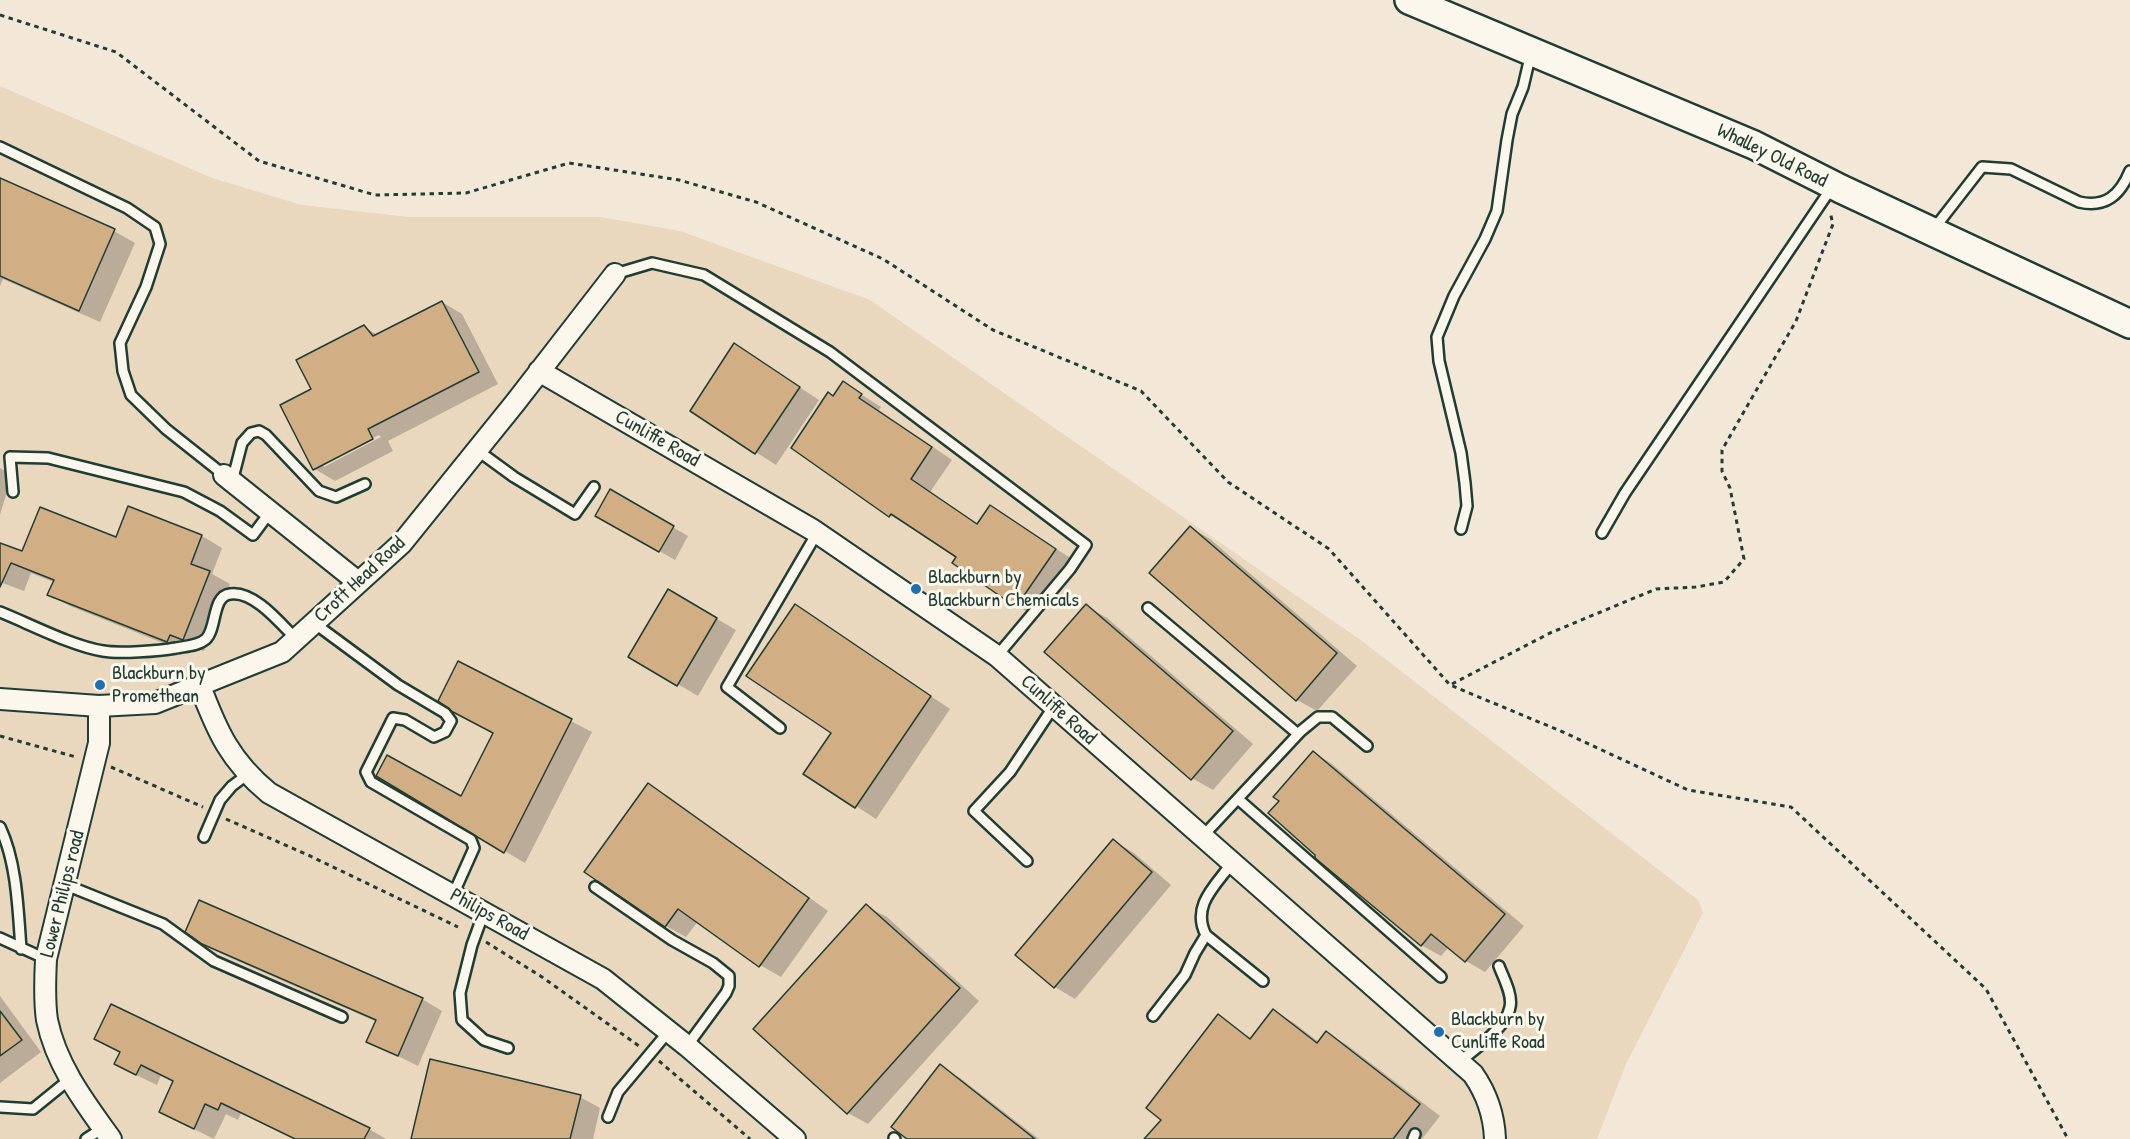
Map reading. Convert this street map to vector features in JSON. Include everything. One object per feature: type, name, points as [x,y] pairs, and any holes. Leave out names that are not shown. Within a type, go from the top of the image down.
[{"type":"street","name":"Whalley Old Road","points":[[1409,0],[1754,145],[1828,190],[1932,232],[2130,324]]},
{"type":"street","name":"Croft Head Road","points":[[0,699],[99,706],[155,703],[282,652],[402,543],[615,273]]},
{"type":"street","name":"Cunliffe Road","points":[[539,371],[817,533],[997,656],[1473,1074],[1484,1090],[1494,1125],[1495,1139]]},
{"type":"street","points":[[228,479],[358,582]]},
{"type":"street","name":"Philips Road","points":[[200,686],[215,726],[234,759],[269,792],[603,979],[669,1031],[795,1139]]},
{"type":"street","name":"Lower Philips road","points":[[99,706],[99,743],[46,959],[47,1019],[55,1047],[70,1079],[107,1134]]},
{"type":"lane","points":[[1461,529],[1467,506],[1465,483],[1461,453],[1439,361],[1437,336],[1454,296],[1485,239],[1497,211],[1508,131],[1532,51]]},
{"type":"lane","points":[[0,147],[127,208],[155,227],[160,244],[146,287],[120,343],[123,371],[131,395],[166,429],[228,479],[242,443],[251,433],[259,431],[266,435],[319,491],[336,497],[365,484]]},
{"type":"lane","points":[[1932,232],[1982,168],[2011,169],[2079,202],[2089,204],[2104,202],[2117,193],[2130,171]]},
{"type":"lane","points":[[1602,533],[1625,493],[1828,190]]},
{"type":"lane","points":[[615,273],[652,263],[704,275],[830,352],[1086,545],[1070,569],[997,656]]},
{"type":"lane","points":[[477,450],[514,477],[575,514],[594,487]]},
{"type":"lane","points":[[12,492],[10,457],[48,458],[184,492],[220,511],[253,535],[270,512]]},
{"type":"lane","points":[[780,728],[727,687],[817,533]]},
{"type":"lane","points":[[0,612],[79,644],[104,651],[164,650],[202,642],[209,635],[219,601],[227,594],[235,593],[258,602],[266,608],[296,639]]},
{"type":"lane","points":[[1148,608],[1298,734]]},
{"type":"lane","points":[[314,623],[398,685],[445,713],[451,721],[445,732],[434,737],[405,720],[393,718],[366,772],[371,782],[471,840],[474,848],[453,895]]},
{"type":"lane","points":[[1027,861],[974,811],[1010,772],[1054,706]]},
{"type":"lane","points":[[1202,837],[1298,734],[1318,717],[1332,717],[1367,746]]},
{"type":"lane","points":[[204,837],[225,793],[248,774]]},
{"type":"lane","points":[[1238,799],[1441,977]]},
{"type":"lane","points":[[0,827],[6,839],[14,882],[21,949]]},
{"type":"lane","points":[[1232,863],[1200,910],[1201,925],[1206,935],[1263,981]]},
{"type":"lane","points":[[66,885],[163,924],[214,962],[342,1017]]},
{"type":"lane","points":[[595,887],[729,976],[726,993],[687,1046]]},
{"type":"lane","points":[[484,912],[472,945],[460,993],[462,1020],[484,1040],[508,1048]]},
{"type":"lane","points":[[1154,1016],[1185,975],[1206,935]]},
{"type":"lane","points":[[0,938],[46,959]]},
{"type":"lane","points":[[1459,1062],[1486,1040],[1502,1023],[1510,1007],[1509,995],[1499,966]]},
{"type":"lane","points":[[608,1117],[618,1092],[669,1031]]},
{"type":"lane","points":[[0,1107],[33,1109],[70,1079]]},
{"type":"lane","points":[[86,1139],[107,1134]]},
{"type":"path","points":[[0,15],[116,52],[259,161],[375,195],[466,193],[569,163],[679,180],[756,202],[883,259],[993,330],[1141,391],[1228,482],[1329,549],[1450,684],[1563,732],[1688,790],[1791,807],[1986,988],[2068,1139]]},
{"type":"path","points":[[1450,684],[1550,633],[1656,589],[1696,587],[1724,582],[1744,560],[1730,488],[1722,471],[1722,450],[1796,321],[1833,224],[1828,190]]},
{"type":"path","points":[[0,736],[81,758]]},
{"type":"path","points":[[109,766],[203,807]]},
{"type":"path","points":[[225,818],[458,927]]},
{"type":"path","points":[[484,941],[542,977],[644,1050]]},
{"type":"path","points":[[658,1060],[750,1139]]},
{"type":"shaded area","points":[[0,86],[212,178],[302,205],[409,217],[601,217],[680,231],[870,300],[1362,641],[1698,900],[1703,913],[1626,1064],[1597,1139],[0,1139]]},
{"type":"building","points":[[0,178],[115,229],[79,311],[0,276]]},
{"type":"building","points":[[442,301],[479,372],[368,429],[373,439],[313,470],[280,405],[311,389],[296,360],[364,325],[373,336]]},
{"type":"building","points":[[734,343],[800,387],[755,454],[690,411]]},
{"type":"building","points":[[843,381],[862,394],[859,398],[932,447],[911,479],[977,524],[990,505],[1056,549],[1016,607],[952,563],[956,557],[891,514],[889,517],[791,448],[828,392],[833,396]]},
{"type":"building","points":[[610,489],[674,526],[659,552],[595,516]]},
{"type":"building","points":[[128,506],[202,535],[191,564],[210,571],[183,640],[170,635],[167,642],[47,595],[54,580],[11,563],[0,587],[0,543],[22,551],[40,507],[116,537]]},
{"type":"building","points":[[1190,526],[1337,653],[1296,701],[1149,573]]},
{"type":"building","points":[[668,589],[717,618],[677,686],[628,657]]},
{"type":"building","points":[[795,604],[931,696],[855,808],[803,774],[831,733],[746,676]]},
{"type":"building","points":[[1086,604],[1233,731],[1191,780],[1044,652]]},
{"type":"building","points":[[458,661],[572,719],[504,853],[376,776],[387,755],[461,796],[493,733],[453,712],[438,701]]},
{"type":"building","points":[[1313,751],[1505,914],[1465,962],[1431,934],[1421,946],[1315,858],[1315,855],[1268,813],[1279,801],[1273,797]]},
{"type":"building","points":[[648,783],[809,898],[759,967],[678,909],[665,927],[584,872]]},
{"type":"building","points":[[1113,839],[1152,872],[1054,988],[1015,955]]},
{"type":"building","points":[[199,900],[423,998],[398,1056],[366,1042],[376,1020],[202,944],[185,932]]},
{"type":"building","points":[[866,904],[960,988],[847,1114],[753,1029]]},
{"type":"building","points":[[111,1004],[370,1128],[364,1139],[295,1139],[221,1103],[218,1110],[205,1104],[194,1129],[159,1112],[173,1081],[141,1065],[136,1075],[114,1064],[120,1052],[94,1039]]},
{"type":"building","points":[[1273,1009],[1317,1043],[1326,1031],[1420,1104],[1393,1139],[1144,1139],[1161,1120],[1146,1108],[1218,1014],[1250,1039]]},
{"type":"building","points":[[0,1011],[22,1040],[0,1056]]},
{"type":"building","points":[[430,1059],[581,1095],[570,1139],[411,1139]]},
{"type":"building","points":[[940,1064],[1035,1139],[907,1139],[891,1127]]},
{"type":"place","name":"Blackburn by Blackburn Chemicals","points":[[916,589]]},
{"type":"place","name":"Blackburn by Promethean","points":[[100,685]]},
{"type":"place","name":"Blackburn by Cunliffe Road","points":[[1439,1032]]}]
